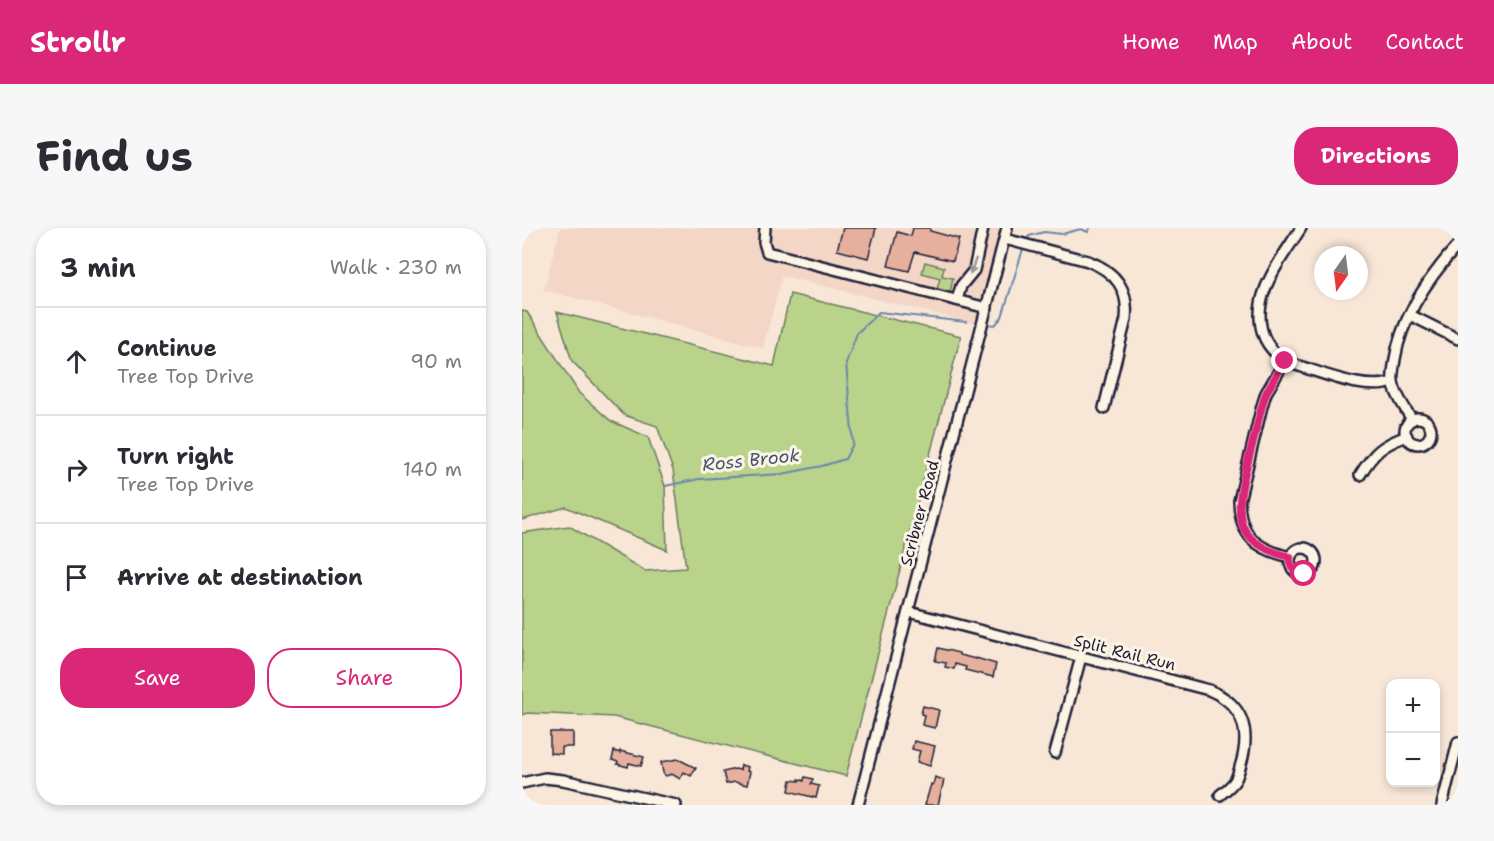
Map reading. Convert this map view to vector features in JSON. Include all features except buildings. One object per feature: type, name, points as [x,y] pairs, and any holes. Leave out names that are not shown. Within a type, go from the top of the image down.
[{"type":"street","points":[[765,228],[764,242],[767,252],[987,308]]},
{"type":"street","points":[[957,300],[961,286],[974,270],[983,228]]},
{"type":"street","name":"Scribner Road","points":[[858,805],[1007,228]]},
{"type":"street","points":[[1301,228],[1265,289],[1260,308],[1261,326],[1267,343],[1285,361],[1306,368],[1367,385],[1385,385],[1393,382]]},
{"type":"street","points":[[1005,239],[1100,266],[1120,284],[1125,295],[1126,319],[1104,408]]},
{"type":"street","points":[[1412,420],[1396,393],[1393,382],[1396,352],[1420,293],[1458,245]]},
{"type":"street","points":[[1410,315],[1458,339]]},
{"type":"street","points":[[1285,361],[1270,386],[1262,406],[1240,490],[1239,515],[1250,537],[1258,545],[1290,557]]},
{"type":"street","points":[[1417,418],[1426,420],[1430,426],[1431,434],[1426,441],[1419,443],[1411,441],[1407,436],[1407,425],[1412,420],[1417,418]]},
{"type":"street","points":[[1360,475],[1377,452],[1386,445],[1407,436]]},
{"type":"street","name":"Split Rail Run","points":[[909,612],[1220,694],[1238,712],[1245,735],[1245,747],[1236,780],[1220,795]]},
{"type":"street","points":[[1055,753],[1081,657]]},
{"type":"street","points":[[1442,805],[1458,742]]},
{"type":"street","points":[[522,783],[556,778],[676,805]]},
{"type":"shaded area","points":[[560,228],[1001,228],[977,324],[782,276],[763,348],[544,290]]},
{"type":"green space","points":[[925,262],[944,267],[942,276],[953,278],[950,293],[937,289],[940,278],[922,273]]},
{"type":"green space","points":[[790,294],[961,336],[846,776],[614,717],[527,713],[522,715],[522,533],[569,526],[645,571],[686,568],[673,470],[657,426],[624,415],[572,361],[557,312],[774,366]]},
{"type":"green space","points":[[522,311],[527,312],[579,393],[611,421],[648,437],[665,486],[667,550],[566,507],[522,520]]},
{"type":"waterway","name":"Ross Brook","points":[[1027,240],[1029,236],[1044,232],[1062,234],[1081,229],[1088,232],[1090,228]]},
{"type":"waterway","name":"Ross Brook","points":[[988,324],[995,325],[1002,317],[1024,246]]},
{"type":"waterway","name":"Ross Brook","points":[[665,486],[699,479],[782,474],[845,459],[853,444],[846,363],[857,333],[879,312],[966,322]]},
{"type":"route","points":[[1285,361],[1266,393],[1262,406],[1240,490],[1239,515],[1250,537],[1258,545],[1290,557],[1293,569],[1304,574]]}]
